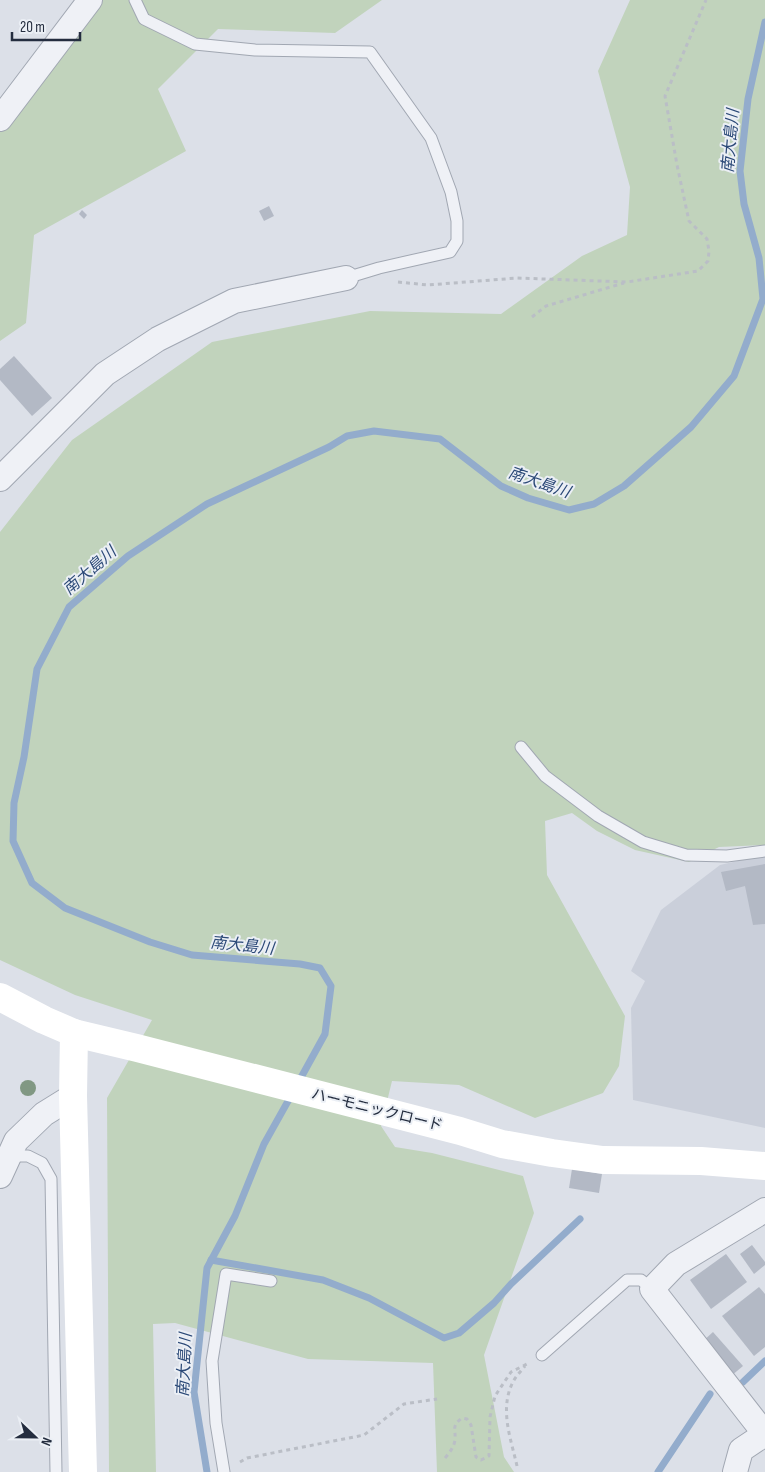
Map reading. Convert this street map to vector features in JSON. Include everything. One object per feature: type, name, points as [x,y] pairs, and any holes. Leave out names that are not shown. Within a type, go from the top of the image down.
[{"type":"street","points":[[0,119],[90,0]]},
{"type":"street","points":[[0,479],[105,374],[158,339],[234,301],[346,278]]},
{"type":"street","name":"ハーモニックロード","points":[[0,997],[74,1033],[460,1131],[502,1144],[552,1154],[603,1160],[702,1161],[765,1166]]},
{"type":"street","points":[[74,1033],[72,1096],[83,1472]]},
{"type":"street","points":[[4,1168],[16,1141],[44,1114],[72,1096]]},
{"type":"street","points":[[735,1472],[741,1450],[765,1434],[652,1289],[676,1264],[765,1210]]},
{"type":"lane","points":[[135,0],[144,19],[195,44],[255,50],[370,52],[430,138],[451,192],[457,221],[457,241],[450,252],[379,268],[346,278]]},
{"type":"lane","points":[[522,747],[545,776],[598,816],[643,842],[686,854],[727,856],[765,851]]},
{"type":"lane","points":[[4,1168],[17,1156],[28,1156],[42,1163],[50,1179],[56,1472]]},
{"type":"lane","points":[[223,1470],[216,1423],[212,1361],[226,1274],[271,1281]]},
{"type":"lane","points":[[542,1355],[627,1280],[641,1280],[652,1289]]},
{"type":"path","points":[[532,318],[546,306],[627,282],[698,270],[708,261],[707,239],[689,221],[665,96],[706,0]]},
{"type":"path","points":[[392,282],[428,284],[517,278],[627,282]]},
{"type":"path","points":[[445,1458],[452,1450],[455,1440],[454,1428],[456,1422],[462,1418],[467,1419],[471,1425],[476,1457],[481,1460],[489,1456],[490,1417],[495,1396],[511,1372],[542,1355]]},
{"type":"path","points":[[517,1466],[507,1422],[506,1402],[513,1382],[525,1365]]},
{"type":"path","points":[[223,1470],[247,1458],[364,1435],[404,1404],[437,1399]]},
{"type":"shaded area","points":[[759,856],[765,857],[765,1128],[633,1100],[631,1008],[645,981],[631,971],[661,910],[720,865]]},
{"type":"green space","points":[[94,0],[382,0],[335,33],[218,29],[158,89],[186,151],[34,235],[26,323],[0,341],[0,124]]},
{"type":"green space","points":[[630,0],[765,0],[765,845],[719,847],[689,862],[635,850],[597,831],[572,813],[545,821],[547,875],[625,1016],[619,1066],[603,1093],[535,1118],[459,1085],[392,1081],[381,1126],[395,1147],[432,1153],[523,1176],[534,1213],[484,1355],[504,1457],[514,1472],[437,1472],[433,1363],[308,1359],[175,1323],[153,1324],[156,1472],[109,1472],[107,1098],[152,1020],[75,995],[0,960],[0,532],[72,440],[212,342],[370,311],[501,314],[582,256],[627,235],[630,187],[598,71]]},
{"type":"building","points":[[269,206],[274,216],[264,221],[259,211]]},
{"type":"building","points":[[82,210],[87,215],[84,219],[79,214]]},
{"type":"building","points":[[14,356],[52,398],[32,416],[0,380],[0,369]]},
{"type":"building","points":[[765,864],[765,924],[753,925],[745,886],[726,891],[721,872]]},
{"type":"building","points":[[572,1169],[602,1174],[599,1193],[569,1188]]},
{"type":"building","points":[[752,1245],[765,1262],[765,1265],[754,1274],[740,1254]]},
{"type":"building","points":[[726,1254],[747,1282],[711,1309],[690,1280]]},
{"type":"building","points":[[759,1287],[765,1294],[765,1347],[754,1356],[722,1316]]},
{"type":"building","points":[[713,1332],[743,1366],[731,1376],[702,1342]]},
{"type":"waterway","name":"南大島川","points":[[298,1083],[325,1034],[331,986],[320,968],[300,964],[192,955],[150,942],[65,908],[32,883],[13,841],[14,803],[24,757],[37,669],[69,607],[128,556],[207,504],[329,447],[347,436],[374,431],[440,439],[501,486],[528,498],[569,510],[594,504],[624,486],[691,427],[734,376],[763,299],[759,258],[744,204],[740,171],[748,99],[765,22]]},
{"type":"waterway","name":"南大島川","points":[[207,1472],[194,1392],[207,1268],[235,1216],[264,1144],[292,1094]]},
{"type":"waterway","points":[[211,1260],[323,1280],[369,1298],[444,1338],[459,1333],[494,1303],[511,1284],[580,1219]]},
{"type":"waterway","points":[[743,1382],[765,1361]]},
{"type":"waterway","points":[[658,1472],[710,1394]]}]
